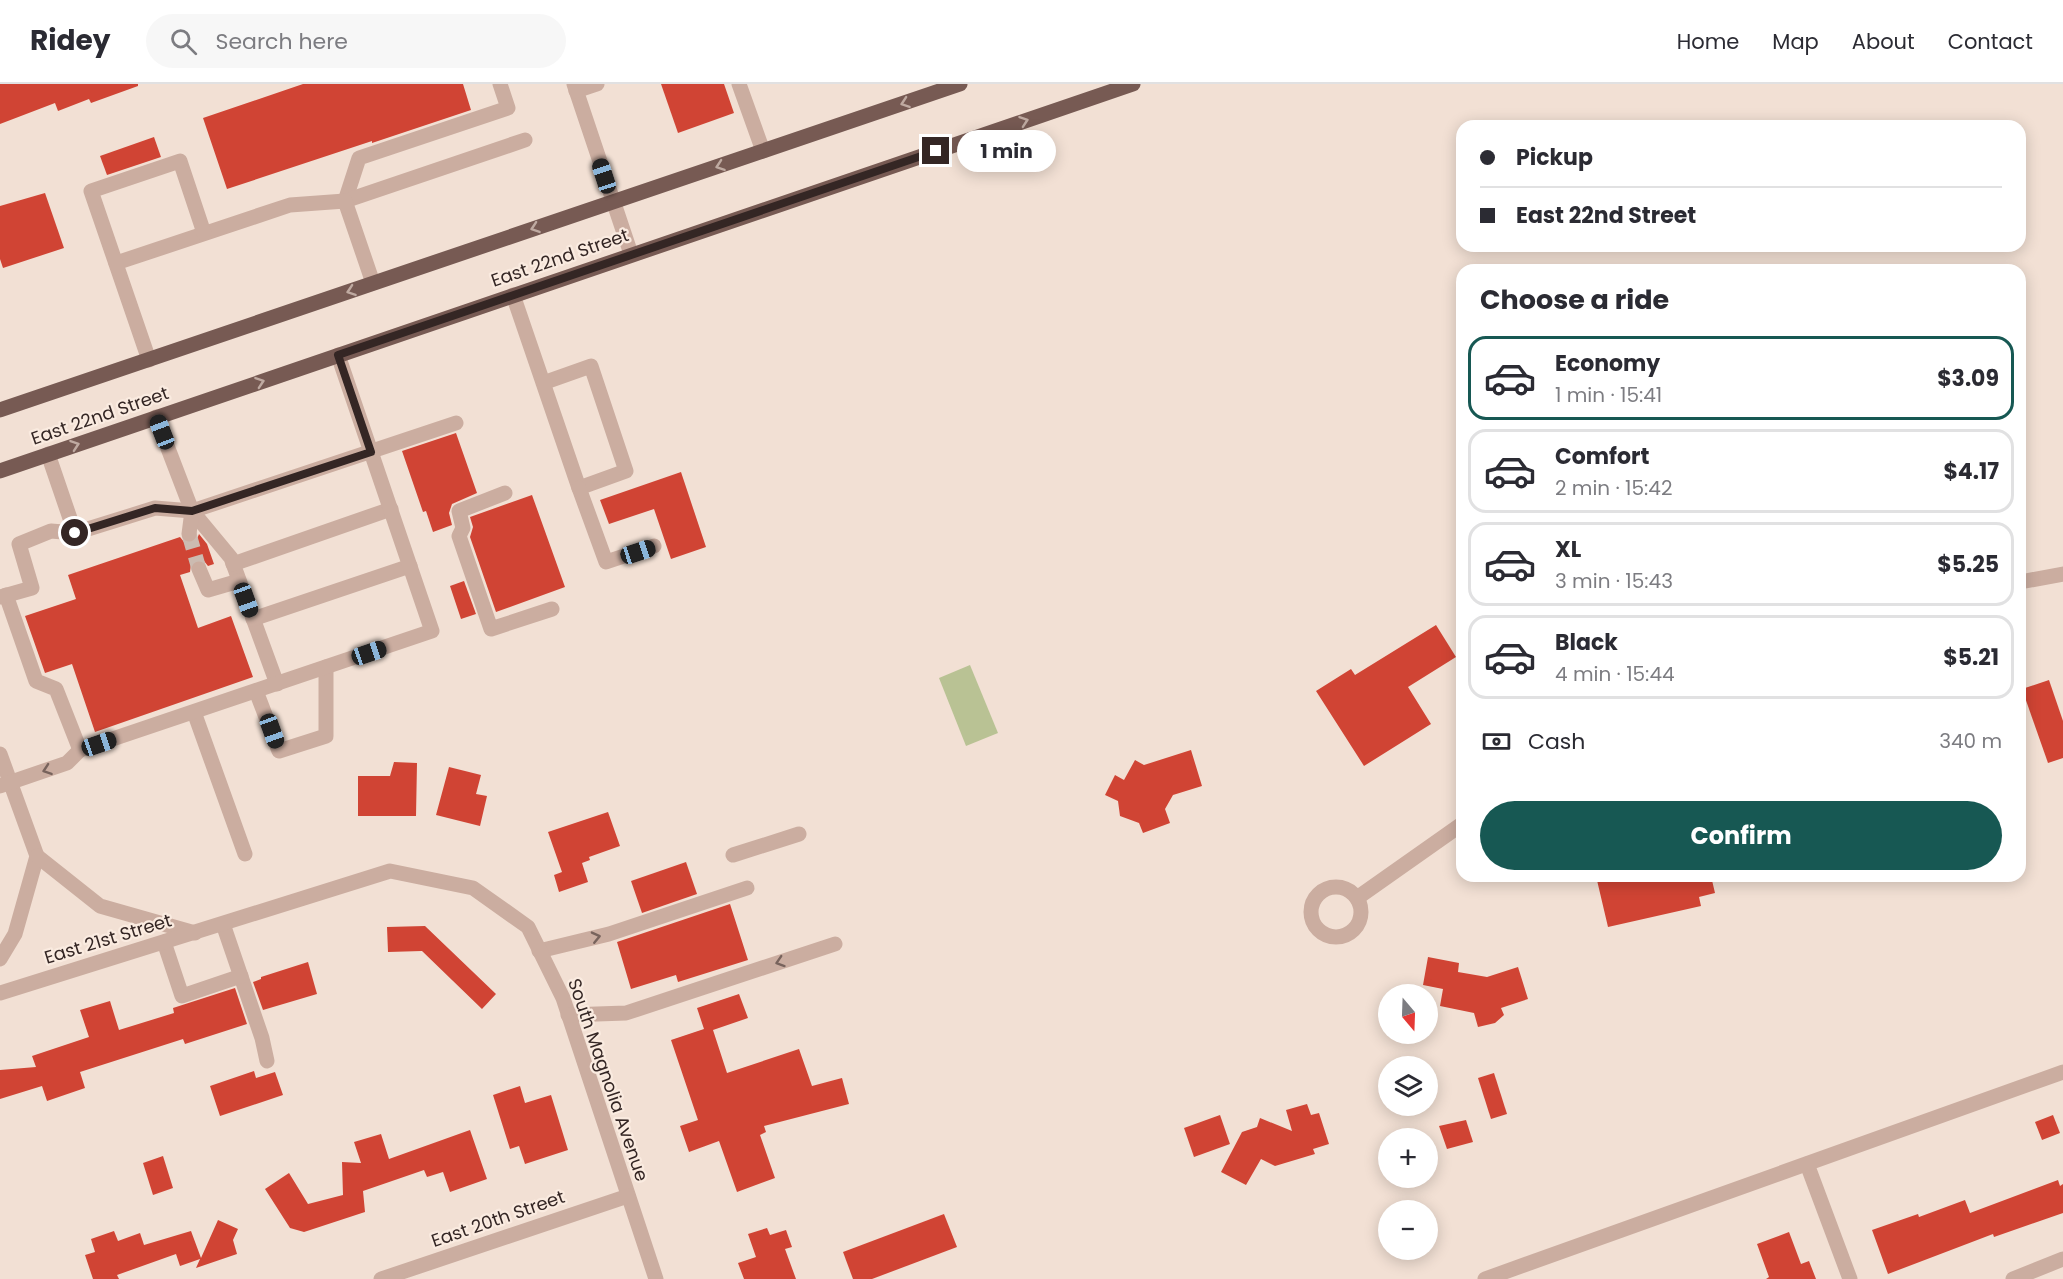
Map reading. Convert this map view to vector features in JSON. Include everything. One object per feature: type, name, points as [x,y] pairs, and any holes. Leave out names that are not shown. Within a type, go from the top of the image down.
[{"type":"main road","name":"East 22nd Street","points":[[0,410],[960,84]]},
{"type":"main road","name":"East 22nd Street","points":[[0,471],[1133,84]]},
{"type":"street","points":[[373,284],[345,201],[359,158],[508,108],[500,84]]},
{"type":"street","points":[[597,84],[575,88],[631,254]]},
{"type":"street","points":[[739,84],[763,151]]},
{"type":"street","points":[[116,263],[290,205],[345,201],[525,140]]},
{"type":"street","points":[[149,360],[91,191],[180,161],[204,233]]},
{"type":"street","points":[[513,295],[606,562],[654,546]]},
{"type":"street","points":[[5,785],[67,763],[80,750],[432,631],[338,355]]},
{"type":"street","points":[[543,383],[591,366],[626,471],[579,488]]},
{"type":"street","points":[[156,417],[192,511],[231,558],[277,684]]},
{"type":"street","points":[[80,750],[56,689],[36,681],[3,596],[32,588],[19,544],[51,531],[75,533],[155,508],[192,511],[456,423]]},
{"type":"street","points":[[48,454],[75,533]]},
{"type":"street","points":[[504,493],[459,511],[463,528],[459,537],[491,629],[552,609]]},
{"type":"street","points":[[233,564],[391,509]]},
{"type":"street","points":[[189,534],[192,511]]},
{"type":"street","points":[[253,620],[410,566]]},
{"type":"street","points":[[199,569],[208,590],[239,581]]},
{"type":"street","points":[[2026,581],[2063,574]]},
{"type":"street","points":[[256,691],[279,751],[326,736],[326,667]]},
{"type":"street","points":[[194,712],[245,854]]},
{"type":"street","points":[[0,754],[5,785],[36,856],[15,934],[0,959]]},
{"type":"street","points":[[1358,898],[1456,828]]},
{"type":"street","points":[[733,855],[799,834]]},
{"type":"street","name":"East 21st Street","points":[[36,856],[100,906],[195,933]]},
{"type":"street","name":"South Magnolia Avenue","points":[[195,933],[390,872],[472,888],[528,927],[563,998],[656,1279]]},
{"type":"street","points":[[540,951],[609,934],[747,888]]},
{"type":"street","points":[[223,924],[262,1038],[267,1061]]},
{"type":"street","name":"East 21st Street","points":[[0,993],[195,933]]},
{"type":"street","points":[[164,942],[182,996],[241,976]]},
{"type":"street","points":[[568,1015],[626,1013],[836,944]]},
{"type":"street","points":[[1485,1279],[2063,1072]]},
{"type":"street","points":[[1807,1164],[1850,1279]]},
{"type":"street","name":"East 20th Street","points":[[381,1279],[628,1196]]},
{"type":"street","points":[[2013,1279],[2063,1259]]},
{"type":"green space","points":[[970,665],[998,733],[966,746],[939,678]]},
{"type":"building","points":[[0,84],[138,84],[138,86],[91,103],[89,99],[58,111],[55,103],[0,124]]},
{"type":"building","points":[[303,84],[463,84],[471,110],[227,189],[203,118]]},
{"type":"building","points":[[661,84],[724,84],[734,113],[678,133]]},
{"type":"building","points":[[154,137],[161,157],[107,175],[100,156]]},
{"type":"building","points":[[45,193],[64,248],[3,268],[0,259],[0,206]]},
{"type":"building","points":[[456,433],[477,493],[452,504],[449,513],[452,525],[433,532],[426,511],[423,512],[402,451]]},
{"type":"building","points":[[681,472],[706,547],[671,559],[654,509],[609,524],[600,500]]},
{"type":"building","points":[[532,495],[565,587],[496,612],[470,537],[473,527],[470,517]]},
{"type":"building","points":[[199,534],[207,544],[214,564],[208,566],[204,561],[196,560],[191,564],[190,572],[180,575],[198,628],[231,616],[253,677],[95,732],[72,664],[45,673],[25,616],[76,599],[68,575],[180,537],[184,542],[192,543]]},
{"type":"building","points":[[464,581],[476,614],[461,619],[450,586]]},
{"type":"building","points":[[1436,625],[1456,657],[1408,687],[1431,724],[1364,766],[1316,691],[1351,669],[1355,675]]},
{"type":"building","points":[[2049,680],[2063,721],[2063,758],[2048,763],[2026,700],[2026,688]]},
{"type":"building","points":[[1191,750],[1202,786],[1173,795],[1165,809],[1170,823],[1143,833],[1139,823],[1120,816],[1118,801],[1105,795],[1115,775],[1124,780],[1135,760],[1144,765]]},
{"type":"building","points":[[394,762],[417,763],[416,816],[358,816],[358,776],[390,776]]},
{"type":"building","points":[[449,767],[481,775],[476,794],[487,796],[480,826],[436,815]]},
{"type":"building","points":[[608,812],[620,846],[589,857],[590,860],[582,863],[588,882],[559,892],[554,875],[562,872],[548,832]]},
{"type":"building","points":[[686,862],[697,894],[642,913],[631,881]]},
{"type":"building","points":[[1597,882],[1712,882],[1715,893],[1699,897],[1701,906],[1608,927]]},
{"type":"building","points":[[730,904],[748,960],[678,982],[676,975],[631,989],[617,942]]},
{"type":"building","points":[[425,926],[496,994],[482,1009],[422,951],[388,952],[387,927]]},
{"type":"building","points":[[1428,957],[1459,963],[1458,972],[1487,977],[1518,967],[1528,999],[1501,1008],[1504,1015],[1495,1023],[1478,1027],[1474,1013],[1440,1006],[1443,989],[1438,988],[1438,984],[1423,984]]},
{"type":"building","points":[[308,962],[317,994],[263,1010],[253,982],[261,977]]},
{"type":"building","points":[[235,988],[247,1024],[185,1044],[183,1039],[80,1072],[85,1088],[47,1101],[42,1086],[0,1099],[0,1070],[36,1067],[32,1056],[89,1037],[80,1010],[110,1001],[119,1030],[174,1013],[173,1008]]},
{"type":"building","points":[[739,994],[748,1018],[713,1030],[727,1073],[799,1049],[812,1086],[842,1078],[849,1104],[764,1126],[766,1132],[760,1135],[775,1178],[737,1192],[719,1141],[689,1152],[680,1126],[698,1120],[671,1040],[704,1029],[697,1008]]},
{"type":"building","points":[[254,1071],[256,1078],[275,1072],[283,1095],[220,1116],[210,1086]]},
{"type":"building","points":[[1494,1073],[1507,1114],[1491,1119],[1478,1078]]},
{"type":"building","points":[[520,1086],[525,1103],[551,1095],[568,1150],[525,1164],[519,1146],[510,1149],[493,1095]]},
{"type":"building","points":[[1307,1104],[1311,1115],[1319,1113],[1329,1144],[1313,1149],[1315,1154],[1275,1166],[1261,1159],[1246,1185],[1221,1172],[1242,1132],[1257,1127],[1260,1118],[1292,1131],[1286,1110]]},
{"type":"building","points":[[1220,1115],[1230,1144],[1194,1157],[1184,1128]]},
{"type":"building","points":[[2053,1115],[2060,1133],[2042,1140],[2035,1122]]},
{"type":"building","points":[[1466,1120],[1473,1142],[1447,1149],[1439,1126]]},
{"type":"building","points":[[470,1130],[487,1179],[450,1192],[443,1172],[427,1177],[424,1170],[363,1191],[365,1212],[304,1232],[290,1228],[265,1189],[289,1173],[308,1204],[343,1195],[342,1162],[361,1163],[354,1142],[381,1134],[389,1159]]},
{"type":"building","points":[[163,1156],[173,1188],[153,1195],[143,1163]]},
{"type":"building","points":[[2058,1180],[2060,1186],[2063,1184],[2063,1213],[1994,1237],[1993,1234],[1888,1274],[1872,1230],[1918,1214],[1919,1217],[1965,1200],[1970,1213]]},
{"type":"building","points":[[944,1214],[957,1247],[872,1279],[853,1279],[843,1252]]},
{"type":"building","points":[[218,1220],[238,1229],[233,1240],[237,1254],[196,1268],[200,1259],[180,1266],[176,1254],[117,1275],[119,1279],[93,1279],[85,1255],[95,1252],[91,1239],[114,1231],[118,1241],[140,1233],[144,1245],[191,1231],[201,1258]]},
{"type":"building","points":[[767,1228],[770,1235],[786,1230],[792,1247],[785,1249],[796,1279],[744,1279],[738,1263],[756,1257],[748,1234]]},
{"type":"building","points":[[1789,1232],[1801,1264],[1809,1261],[1816,1279],[1766,1279],[1769,1277],[1757,1244]]},
{"type":"tunnel","points":[[189,534],[199,569]]},
{"type":"route","points":[[75,533],[155,508],[192,511],[371,452],[338,355],[936,151]]}]
